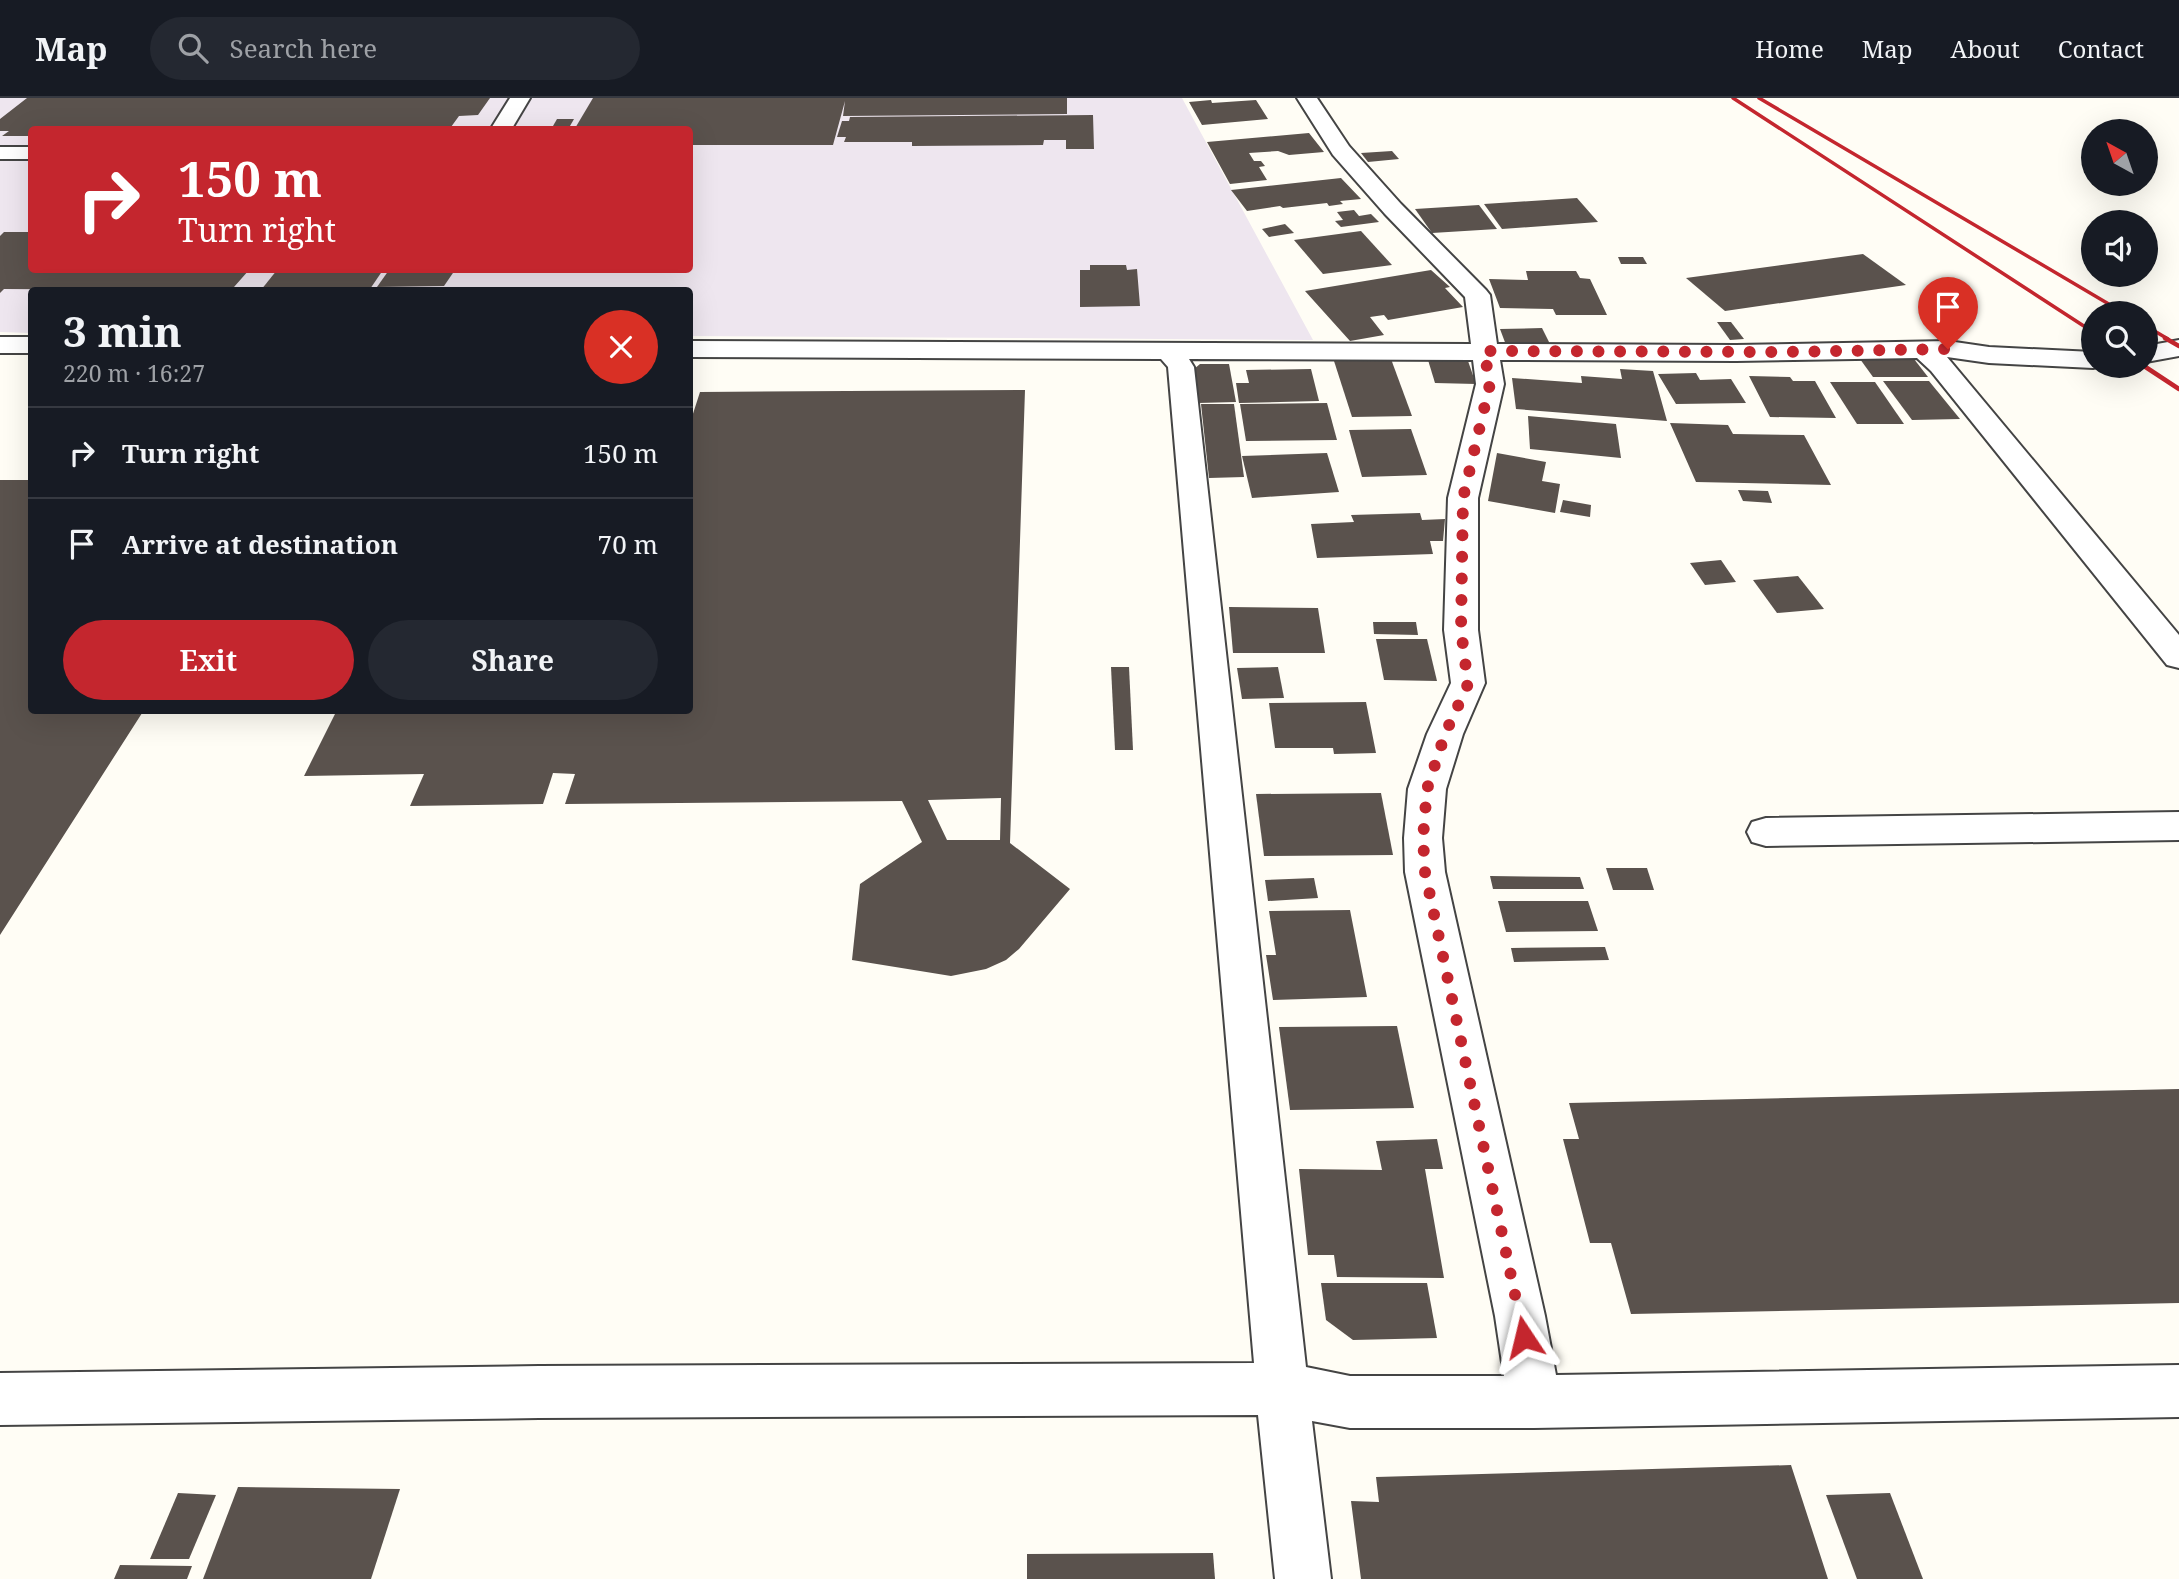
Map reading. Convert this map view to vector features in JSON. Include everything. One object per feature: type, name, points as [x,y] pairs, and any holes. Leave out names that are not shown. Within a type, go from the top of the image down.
[{"type":"street","points":[[502,126],[520,98]]},
{"type":"street","points":[[1307,98],[1341,150],[1477,295],[1490,384],[1463,498],[1461,630],[1468,684],[1445,734],[1427,789],[1423,838],[1425,872],[1520,1315],[1534,1402]]},
{"type":"street","points":[[0,153],[28,153]]},
{"type":"street","points":[[0,345],[28,345]]},
{"type":"street","points":[[2158,352],[2179,348]]},
{"type":"street","points":[[693,349],[1748,352],[1923,349],[2081,359]]},
{"type":"street","points":[[1923,349],[1949,376],[2179,657]]},
{"type":"street","points":[[1170,352],[1181,368],[1303,1579]]},
{"type":"street","points":[[1766,832],[2179,826]]},
{"type":"street","points":[[0,1399],[553,1392],[1282,1389],[1350,1402],[1534,1402],[2179,1391]]},
{"type":"shaded area","points":[[0,98],[1182,98],[1313,340],[693,336],[693,287],[28,287],[28,333],[0,332]]},
{"type":"building","points":[[27,98],[490,98],[478,115],[459,116],[452,126],[28,126],[28,136],[2,136],[9,131],[0,131],[0,119]]},
{"type":"building","points":[[593,98],[1067,98],[1067,114],[843,116],[845,101],[833,145],[693,145],[693,126],[576,126]]},
{"type":"building","points":[[1211,100],[1212,103],[1256,100],[1268,119],[1202,125],[1189,102]]},
{"type":"building","points":[[1093,115],[1094,149],[1066,149],[1066,140],[1044,140],[1043,145],[912,146],[912,142],[844,142],[846,137],[837,137],[842,121],[849,121],[850,117]]},
{"type":"building","points":[[557,119],[574,119],[570,126],[553,126]]},
{"type":"building","points":[[1309,133],[1324,152],[1289,155],[1278,151],[1249,153],[1254,161],[1261,161],[1265,166],[1259,167],[1267,180],[1230,184],[1207,142]]},
{"type":"building","points":[[1392,151],[1399,159],[1368,162],[1361,153]]},
{"type":"building","points":[[1341,178],[1361,199],[1340,201],[1343,204],[1329,206],[1327,203],[1247,211],[1231,190]]},
{"type":"building","points":[[1577,198],[1598,222],[1502,229],[1484,204]]},
{"type":"building","points":[[1479,205],[1497,229],[1432,233],[1415,209]]},
{"type":"building","points":[[1354,210],[1359,216],[1371,214],[1379,222],[1341,227],[1335,221],[1343,220],[1337,212]]},
{"type":"building","points":[[1285,224],[1294,233],[1269,237],[1262,229]]},
{"type":"building","points":[[1361,231],[1392,265],[1323,274],[1294,240]]},
{"type":"building","points":[[4,232],[28,232],[28,273],[246,273],[234,287],[28,287],[28,289],[4,289],[0,293],[0,236]]},
{"type":"building","points":[[1863,254],[1906,285],[1725,311],[1686,278]]},
{"type":"building","points":[[1618,257],[1643,257],[1647,264],[1621,264]]},
{"type":"building","points":[[1090,265],[1126,265],[1127,270],[1137,269],[1140,306],[1080,307],[1080,270],[1090,270]]},
{"type":"building","points":[[1431,270],[1450,287],[1445,288],[1463,307],[1388,320],[1384,315],[1370,317],[1384,335],[1350,341],[1305,291]]},
{"type":"building","points":[[1526,271],[1576,271],[1580,278],[1590,279],[1607,315],[1556,315],[1553,309],[1500,308],[1489,279],[1528,280]]},
{"type":"building","points":[[275,273],[381,273],[371,287],[263,287]]},
{"type":"building","points":[[387,273],[453,273],[444,286],[377,287]]},
{"type":"building","points":[[1717,322],[1731,322],[1744,339],[1730,340]]},
{"type":"building","points":[[1542,328],[1550,344],[1506,345],[1500,329]]},
{"type":"building","points":[[1391,359],[1412,416],[1352,417],[1334,361]]},
{"type":"building","points":[[1860,359],[1914,359],[1928,377],[1873,377]]},
{"type":"building","points":[[1428,360],[1468,361],[1476,384],[1435,383]]},
{"type":"building","points":[[1200,364],[1229,364],[1236,402],[1198,403],[1194,369]]},
{"type":"building","points":[[1311,369],[1319,401],[1239,403],[1236,383],[1249,383],[1246,370]]},
{"type":"building","points":[[1620,369],[1653,371],[1667,421],[1516,409],[1512,378],[1582,383],[1581,376],[1622,379]]},
{"type":"building","points":[[1696,373],[1700,380],[1731,379],[1746,403],[1676,404],[1658,374]]},
{"type":"building","points":[[1749,376],[1790,377],[1793,381],[1815,381],[1836,418],[1770,417]]},
{"type":"building","points":[[1883,381],[1929,381],[1960,419],[1912,420]]},
{"type":"building","points":[[1830,382],[1875,382],[1904,424],[1857,424]]},
{"type":"building","points":[[1025,390],[1010,843],[1070,889],[1019,949],[1006,960],[986,969],[951,976],[852,960],[860,884],[922,842],[902,801],[565,804],[575,774],[553,773],[543,804],[410,806],[424,774],[304,776],[335,714],[693,714],[693,414],[700,392]],"holes":[[[1001,798],[1000,840],[947,840],[928,800]]]},
{"type":"building","points":[[1327,403],[1337,440],[1246,441],[1240,404]]},
{"type":"building","points":[[1201,404],[1234,404],[1244,477],[1209,478]]},
{"type":"building","points":[[1528,416],[1616,424],[1621,458],[1530,449]]},
{"type":"building","points":[[1670,423],[1728,425],[1733,434],[1804,435],[1831,485],[1696,482]]},
{"type":"building","points":[[1411,429],[1427,475],[1362,477],[1349,430]]},
{"type":"building","points":[[1327,453],[1339,492],[1252,498],[1242,456]]},
{"type":"building","points":[[1497,453],[1546,462],[1542,481],[1560,484],[1555,513],[1488,501]]},
{"type":"building","points":[[0,480],[28,480],[28,714],[141,714],[0,935]]},
{"type":"building","points":[[1738,490],[1768,491],[1772,503],[1743,501]]},
{"type":"building","points":[[1563,500],[1591,505],[1590,517],[1560,512]]},
{"type":"building","points":[[1420,513],[1422,520],[1445,519],[1443,541],[1430,541],[1433,554],[1317,558],[1311,524],[1354,522],[1351,515]]},
{"type":"building","points":[[1721,560],[1736,582],[1705,585],[1690,563]]},
{"type":"building","points":[[1798,576],[1824,609],[1777,613],[1753,580]]},
{"type":"building","points":[[1229,607],[1318,608],[1325,653],[1233,653]]},
{"type":"building","points":[[1373,622],[1416,622],[1418,635],[1374,634]]},
{"type":"building","points":[[1376,639],[1427,639],[1437,681],[1384,680]]},
{"type":"building","points":[[1111,667],[1129,667],[1133,750],[1115,750]]},
{"type":"building","points":[[1278,667],[1284,698],[1242,699],[1237,668]]},
{"type":"building","points":[[1366,702],[1376,753],[1334,754],[1333,748],[1275,748],[1269,703]]},
{"type":"building","points":[[1381,793],[1393,855],[1264,856],[1256,794]]},
{"type":"building","points":[[1606,868],[1647,868],[1654,890],[1613,890]]},
{"type":"building","points":[[1490,876],[1580,877],[1584,889],[1493,889]]},
{"type":"building","points":[[1314,878],[1318,898],[1268,901],[1265,880]]},
{"type":"building","points":[[1498,901],[1588,901],[1598,931],[1506,932]]},
{"type":"building","points":[[1350,910],[1367,997],[1273,1000],[1266,955],[1276,955],[1269,911]]},
{"type":"building","points":[[1605,947],[1609,960],[1514,962],[1511,948]]},
{"type":"building","points":[[1397,1026],[1414,1108],[1290,1110],[1279,1027]]},
{"type":"building","points":[[2179,1089],[2179,1303],[1631,1314],[1611,1243],[1590,1243],[1563,1139],[1579,1139],[1569,1103]]},
{"type":"building","points":[[1437,1139],[1443,1169],[1425,1169],[1444,1278],[1337,1277],[1334,1255],[1308,1255],[1299,1169],[1382,1170],[1376,1141]]},
{"type":"building","points":[[1321,1283],[1427,1283],[1437,1338],[1353,1340],[1326,1320]]},
{"type":"building","points":[[1791,1465],[1828,1579],[1361,1579],[1351,1501],[1379,1502],[1376,1477]]},
{"type":"building","points":[[238,1487],[400,1489],[371,1579],[203,1579]]},
{"type":"building","points":[[178,1493],[216,1495],[189,1559],[150,1559]]},
{"type":"building","points":[[1890,1493],[1923,1579],[1857,1579],[1826,1495]]},
{"type":"building","points":[[1213,1553],[1215,1579],[1027,1579],[1027,1554]]},
{"type":"building","points":[[120,1565],[192,1566],[187,1579],[114,1579]]},
{"type":"railway","points":[[1733,98],[2081,324]]},
{"type":"railway","points":[[1759,98],[2104,301]]},
{"type":"railway","points":[[2158,333],[2168,339]]},
{"type":"railway","points":[[2165,338],[2179,346]]},
{"type":"railway","points":[[2158,375],[2179,389]]},
{"type":"route","points":[[1524,1337],[1425,872],[1423,838],[1427,789],[1445,734],[1468,684],[1461,630],[1463,498],[1465,479],[1490,384],[1484,351],[1782,352],[1948,349]]}]
